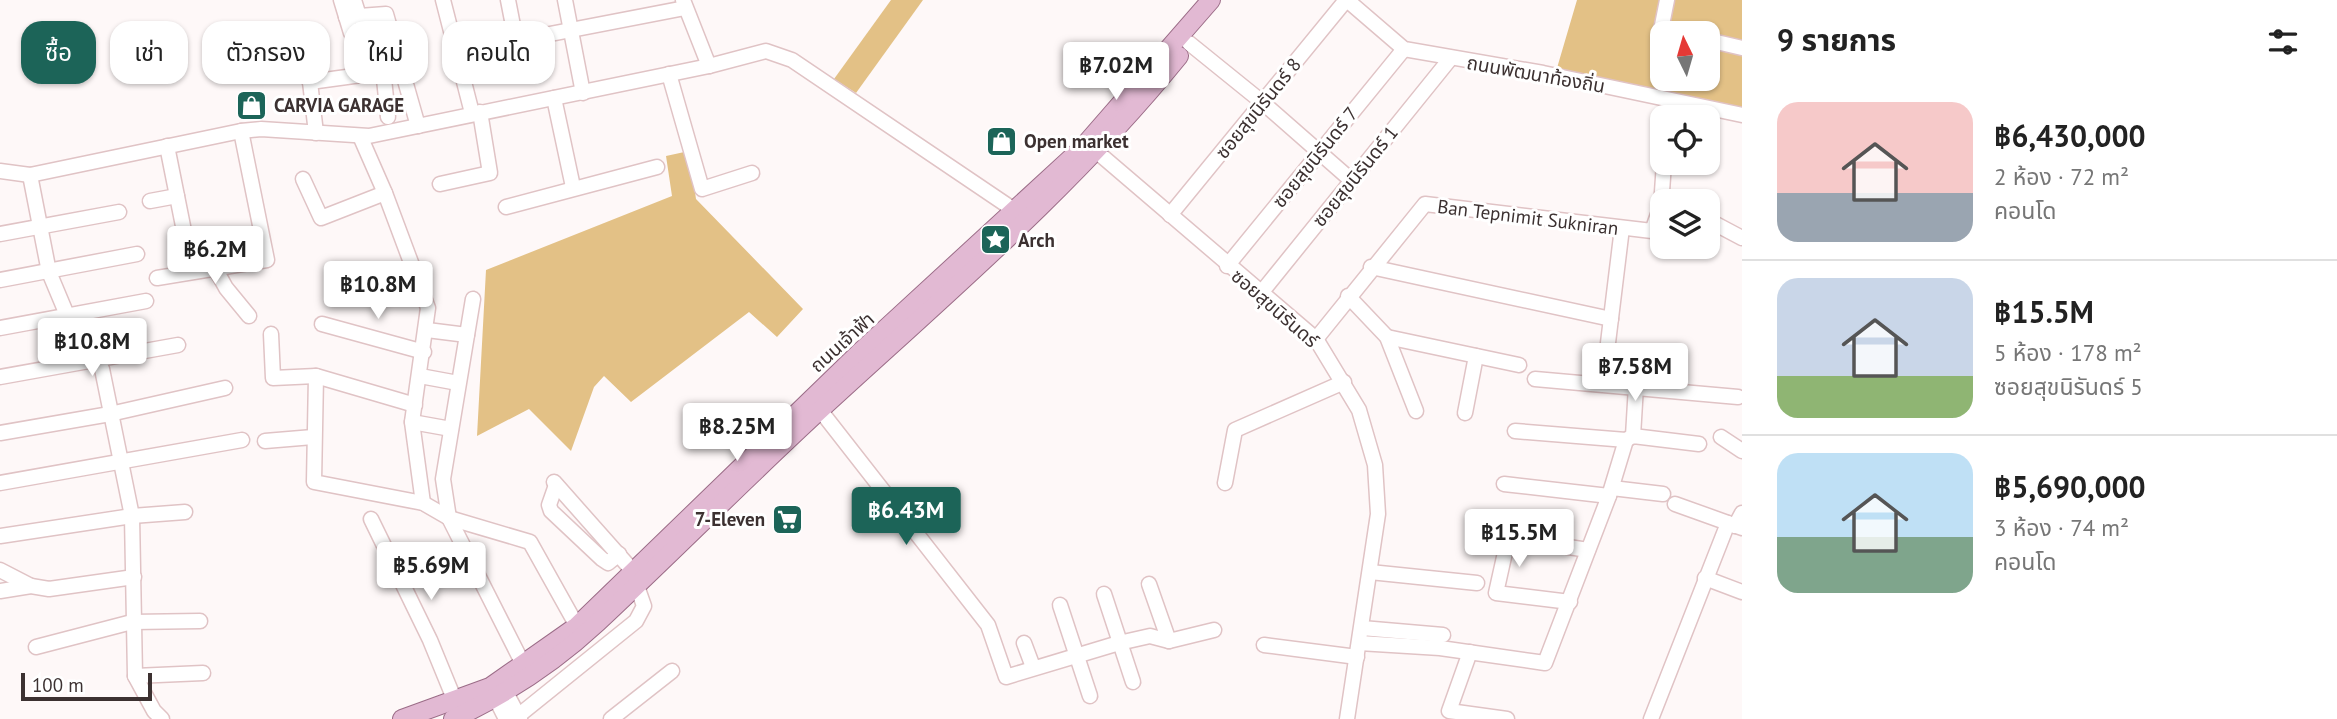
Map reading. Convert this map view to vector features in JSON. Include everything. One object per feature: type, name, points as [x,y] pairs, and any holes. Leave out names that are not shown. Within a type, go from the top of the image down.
[{"type":"main road","name":"ถนนเจ้าฟ้า","points":[[401,719],[498,690],[524,666],[635,578],[820,410],[1022,215],[1211,0]]},
{"type":"main road","name":"ถนนเจ้าฟ้า","points":[[453,719],[566,652],[635,578],[859,353],[1096,151],[1189,43],[1221,0]]},
{"type":"street","points":[[341,0],[352,16]]},
{"type":"street","points":[[354,0],[351,33],[390,30],[418,125]]},
{"type":"street","points":[[443,0],[449,21]]},
{"type":"street","points":[[508,0],[512,21]]},
{"type":"street","points":[[565,0],[583,93]]},
{"type":"street","name":"ถนนพัฒนาท้องถิ่น","points":[[1347,0],[1404,49],[1543,73],[1742,115]]},
{"type":"street","name":"ซอยสุขนิรันดร์ 8","points":[[1170,215],[1347,0]]},
{"type":"street","points":[[1663,21],[1667,0]]},
{"type":"street","points":[[555,34],[684,4],[709,66]]},
{"type":"street","points":[[1189,43],[1262,102],[1350,180]]},
{"type":"street","points":[[1720,43],[1742,48]]},
{"type":"street","name":"ซอยสุขนิรันดร์ 7","points":[[1227,266],[1404,49]]},
{"type":"street","points":[[0,171],[30,175],[261,129],[360,136],[669,75],[766,51],[792,60],[1022,215]]},
{"type":"street","name":"ซอยสุขนิรันดร์ 1","points":[[1261,293],[1450,59]]},
{"type":"street","points":[[330,79],[376,73],[384,79],[388,117]]},
{"type":"street","points":[[669,75],[702,189],[752,173]]},
{"type":"street","points":[[310,84],[316,133]]},
{"type":"street","points":[[440,184],[490,173],[467,84]]},
{"type":"street","points":[[554,98],[573,187]]},
{"type":"street","points":[[1672,101],[1672,105]]},
{"type":"street","points":[[157,278],[267,260],[241,131]]},
{"type":"street","points":[[360,136],[385,193],[428,308],[424,352],[412,422],[424,503]]},
{"type":"street","points":[[167,146],[192,271]]},
{"type":"street","name":"ซอยสุขนิรันดร์","points":[[1096,151],[1315,339],[1359,410],[1375,465],[1378,514],[1348,719]]},
{"type":"street","points":[[506,207],[562,194],[573,187],[657,167]]},
{"type":"street","points":[[30,175],[48,272],[67,315],[102,369],[132,516],[135,676],[154,711],[162,719]]},
{"type":"street","points":[[303,179],[317,215],[321,218],[385,193]]},
{"type":"street","points":[[150,201],[177,197]]},
{"type":"street","name":"Ban Tepnimit Sukniran","points":[[1315,339],[1425,204],[1650,231]]},
{"type":"street","points":[[0,234],[119,212]]},
{"type":"street","points":[[1720,226],[1742,238]]},
{"type":"street","points":[[1607,351],[1622,228]]},
{"type":"street","points":[[0,281],[137,254]]},
{"type":"street","points":[[1371,267],[1611,319]]},
{"type":"street","points":[[215,268],[226,288],[249,316]]},
{"type":"street","points":[[1348,296],[1387,337],[1416,411]]},
{"type":"street","points":[[473,299],[443,479],[449,518],[524,666]]},
{"type":"street","points":[[0,328],[146,301]]},
{"type":"street","points":[[322,324],[424,352]]},
{"type":"street","points":[[427,330],[467,335]]},
{"type":"street","points":[[271,334],[273,377],[316,376],[415,405]]},
{"type":"street","points":[[1387,337],[1519,365]]},
{"type":"street","points":[[0,377],[178,345]]},
{"type":"street","points":[[1465,413],[1476,356]]},
{"type":"street","points":[[316,376],[314,482],[424,503],[449,518],[530,541],[577,626]]},
{"type":"street","points":[[420,376],[458,383]]},
{"type":"street","points":[[1535,379],[1738,397]]},
{"type":"street","points":[[1225,483],[1235,430],[1343,382]]},
{"type":"street","points":[[1264,645],[1470,652],[1545,663],[1629,438],[1636,386]]},
{"type":"street","points":[[0,433],[110,414],[225,388]]},
{"type":"street","points":[[820,410],[988,625],[1006,677],[1119,643],[1150,636],[1169,641],[1214,630]]},
{"type":"street","points":[[412,422],[451,429]]},
{"type":"street","points":[[1515,431],[1699,444]]},
{"type":"street","points":[[265,440],[313,437]]},
{"type":"street","points":[[1721,437],[1740,447]]},
{"type":"street","points":[[0,483],[242,440]]},
{"type":"street","points":[[498,690],[515,718],[636,621],[643,606],[635,578],[619,554],[555,484],[549,505],[551,511],[608,563],[619,554]]},
{"type":"street","points":[[1504,484],[1669,499],[1737,522],[1705,578],[1651,719]]},
{"type":"street","points":[[0,536],[132,516],[185,512]]},
{"type":"street","points":[[371,519],[430,640],[455,701]]},
{"type":"street","points":[[1491,536],[1588,550]]},
{"type":"street","points":[[1508,539],[1496,593],[1570,602]]},
{"type":"street","points":[[0,570],[31,586],[49,589],[134,577]]},
{"type":"street","points":[[1370,572],[1477,583]]},
{"type":"street","points":[[1705,578],[1742,592]]},
{"type":"street","points":[[1149,584],[1169,641]]},
{"type":"street","points":[[0,591],[31,586]]},
{"type":"street","points":[[1104,594],[1133,682]]},
{"type":"street","points":[[1060,605],[1090,695]]},
{"type":"street","points":[[36,648],[132,622],[200,621]]},
{"type":"street","points":[[1362,628],[1443,635]]},
{"type":"street","points":[[1024,643],[1033,667]]},
{"type":"street","points":[[1470,652],[1449,711],[1507,719]]},
{"type":"street","points":[[611,719],[672,671]]},
{"type":"street","points":[[135,676],[204,673]]},
{"type":"shaded area","points":[[891,0],[923,0],[856,93],[834,79]]},
{"type":"shaded area","points":[[1577,0],[1742,0],[1742,109],[1661,91],[1720,91],[1720,21],[1650,21],[1650,89],[1557,68]]},
{"type":"shaded area","points":[[689,151],[696,199],[803,309],[777,337],[749,312],[631,402],[604,376],[594,387],[571,451],[529,409],[477,436],[486,270],[672,196],[666,156]]},
{"type":"place","name":"CARVIA GARAGE","points":[[251,105]]},
{"type":"place","name":"Open market","points":[[1001,141]]},
{"type":"place","name":"Arch","points":[[995,240]]},
{"type":"place","name":"7-Eleven","points":[[788,519]]}]
